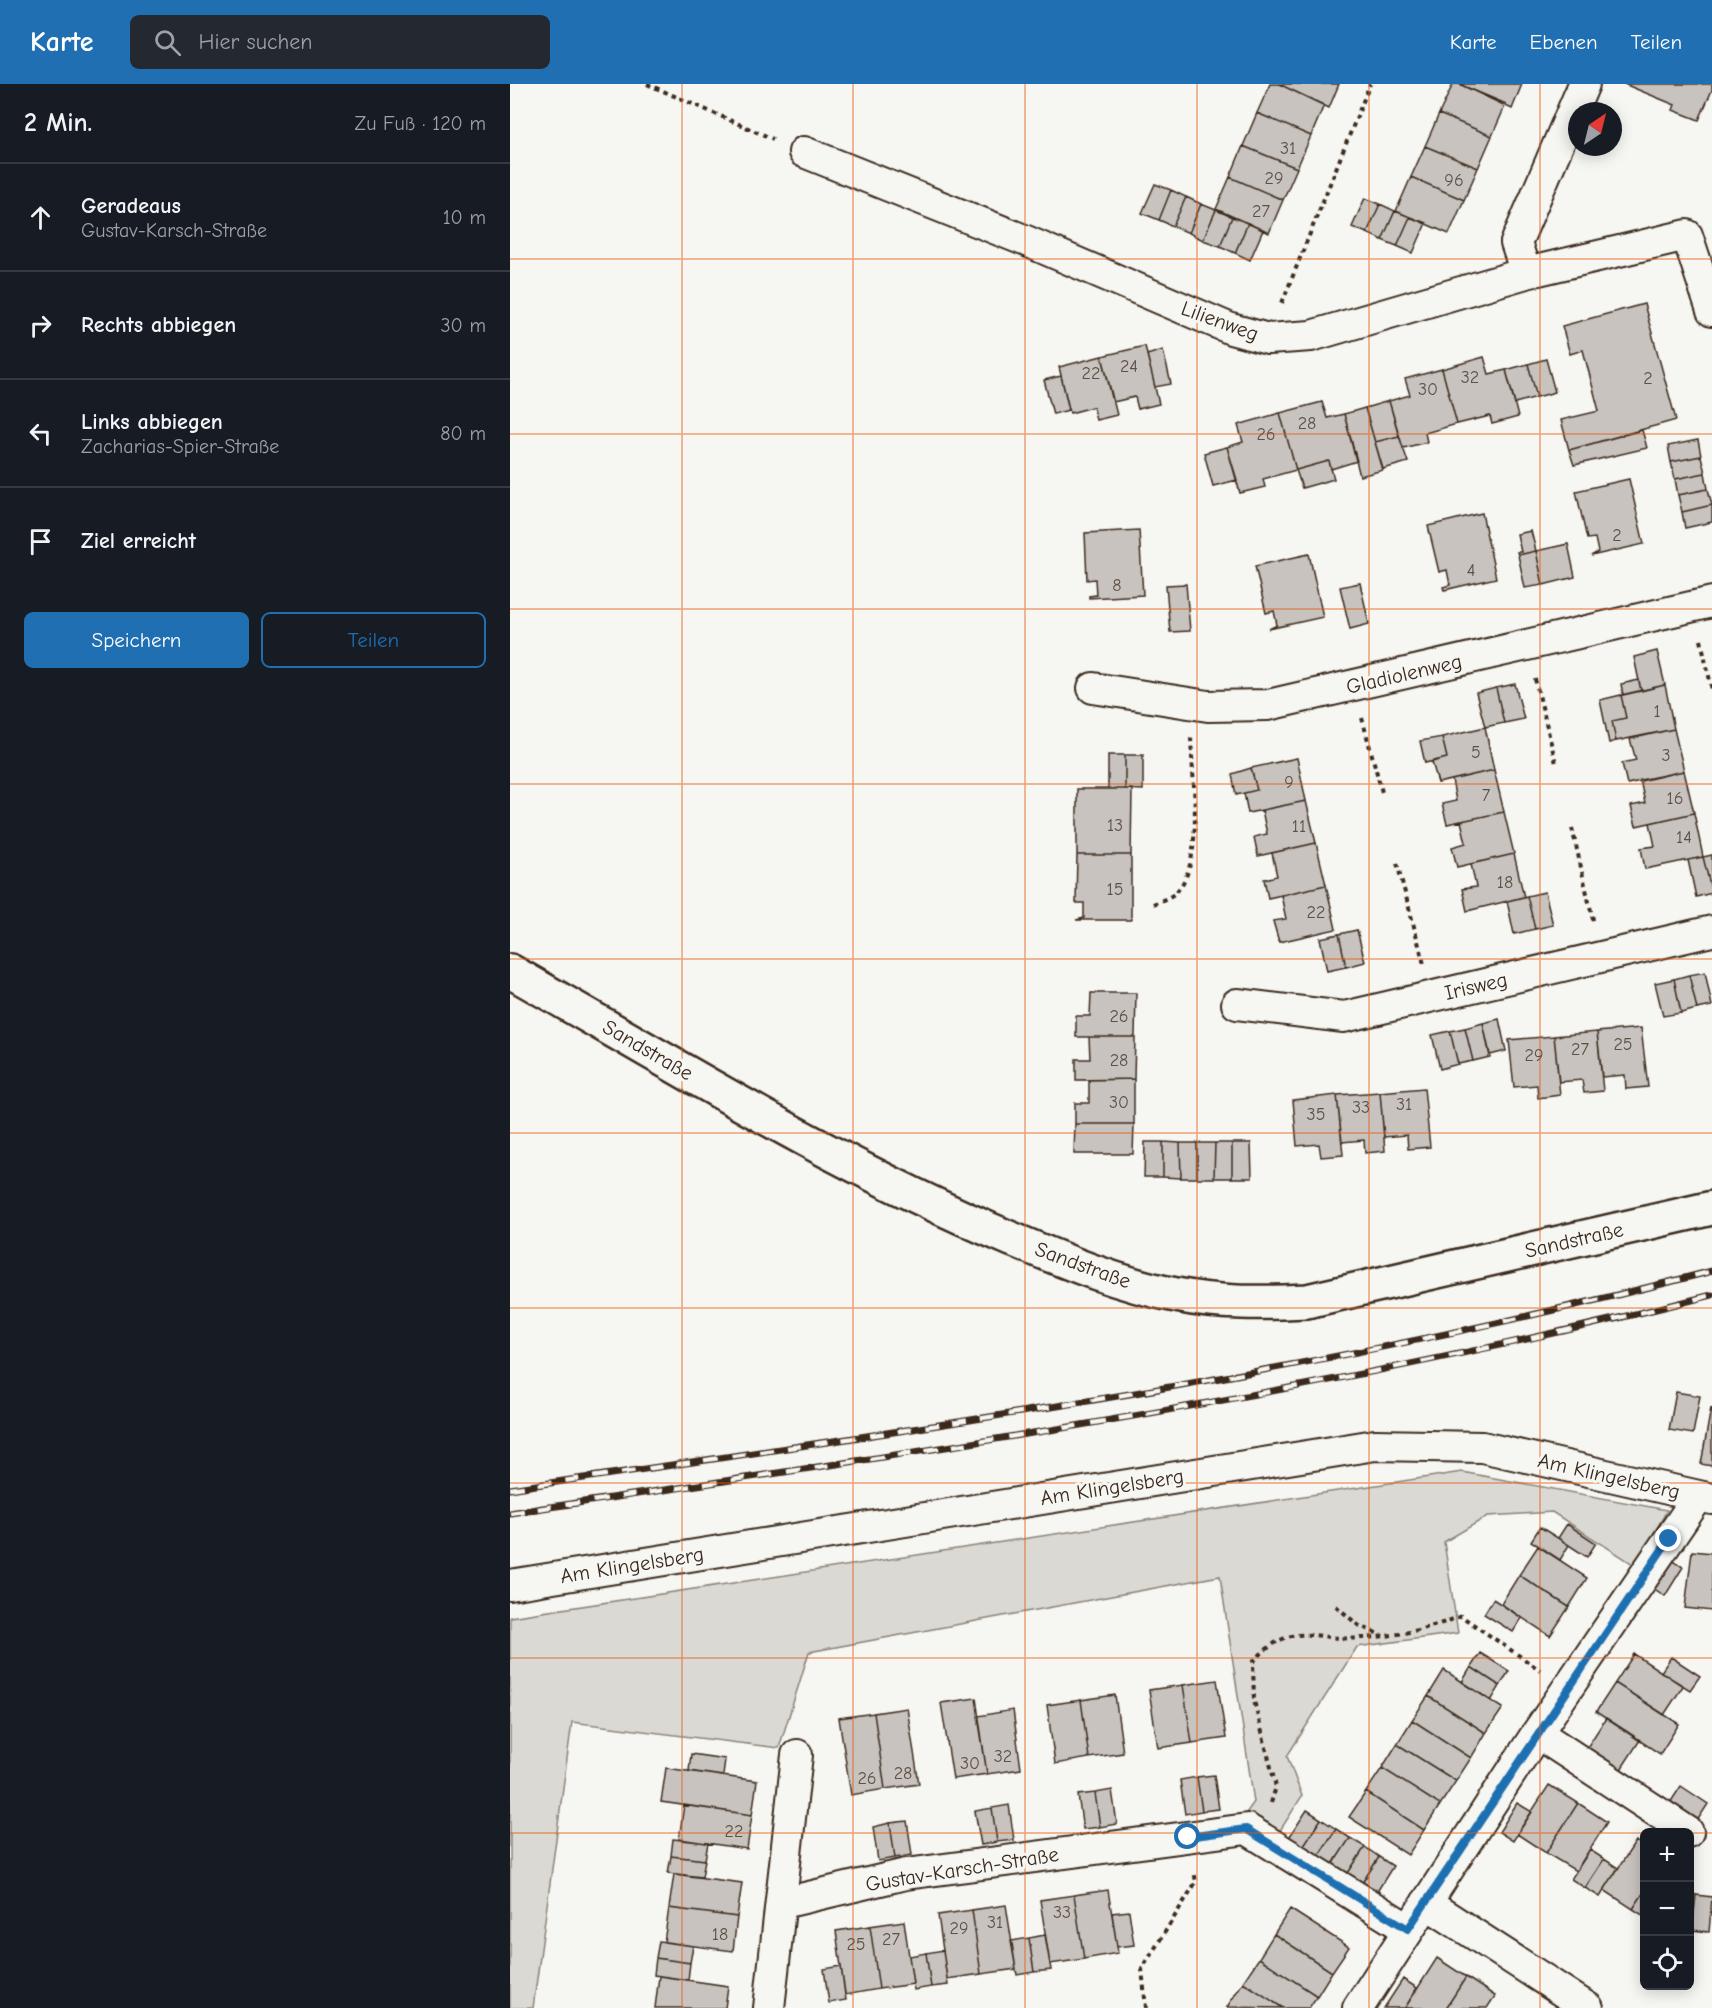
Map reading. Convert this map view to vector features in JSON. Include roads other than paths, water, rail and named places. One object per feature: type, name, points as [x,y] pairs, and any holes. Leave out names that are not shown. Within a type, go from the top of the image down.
[{"type":"main road","name":"Sandstraße","points":[[510,971],[828,1152],[966,1220],[1100,1276],[1175,1295],[1257,1304],[1307,1301],[1712,1209]]},
{"type":"street","points":[[1526,273],[1516,243],[1584,84]]},
{"type":"street","name":"Lilienweg","points":[[804,152],[1024,240],[1231,329],[1268,339],[1311,336],[1526,273],[1687,235],[1712,311]]},
{"type":"street","name":"Gladiolenweg","points":[[1093,688],[1190,703],[1268,705],[1703,604]]},
{"type":"street","name":"Irisweg","points":[[1237,1004],[1344,1017],[1712,932]]},
{"type":"street","name":"Am Klingelsberg","points":[[510,1585],[1375,1445],[1482,1447],[1705,1498]]},
{"type":"street","points":[[1358,2008],[1567,1689],[1705,1498]]},
{"type":"street","points":[[1538,1733],[1695,1837]]},
{"type":"street","points":[[770,2008],[797,1755]]},
{"type":"street","name":"Gustav-Karsch-Straße","points":[[783,1903],[906,1874],[1188,1837],[1251,1831],[1408,1929]]},
{"type":"street","points":[[1426,1903],[1588,2008]]},
{"type":"railway","points":[[510,1489],[964,1421],[1265,1370],[1564,1308],[1712,1271]]},
{"type":"railway","points":[[510,1513],[963,1444],[1264,1393],[1563,1331],[1712,1295]]}]
